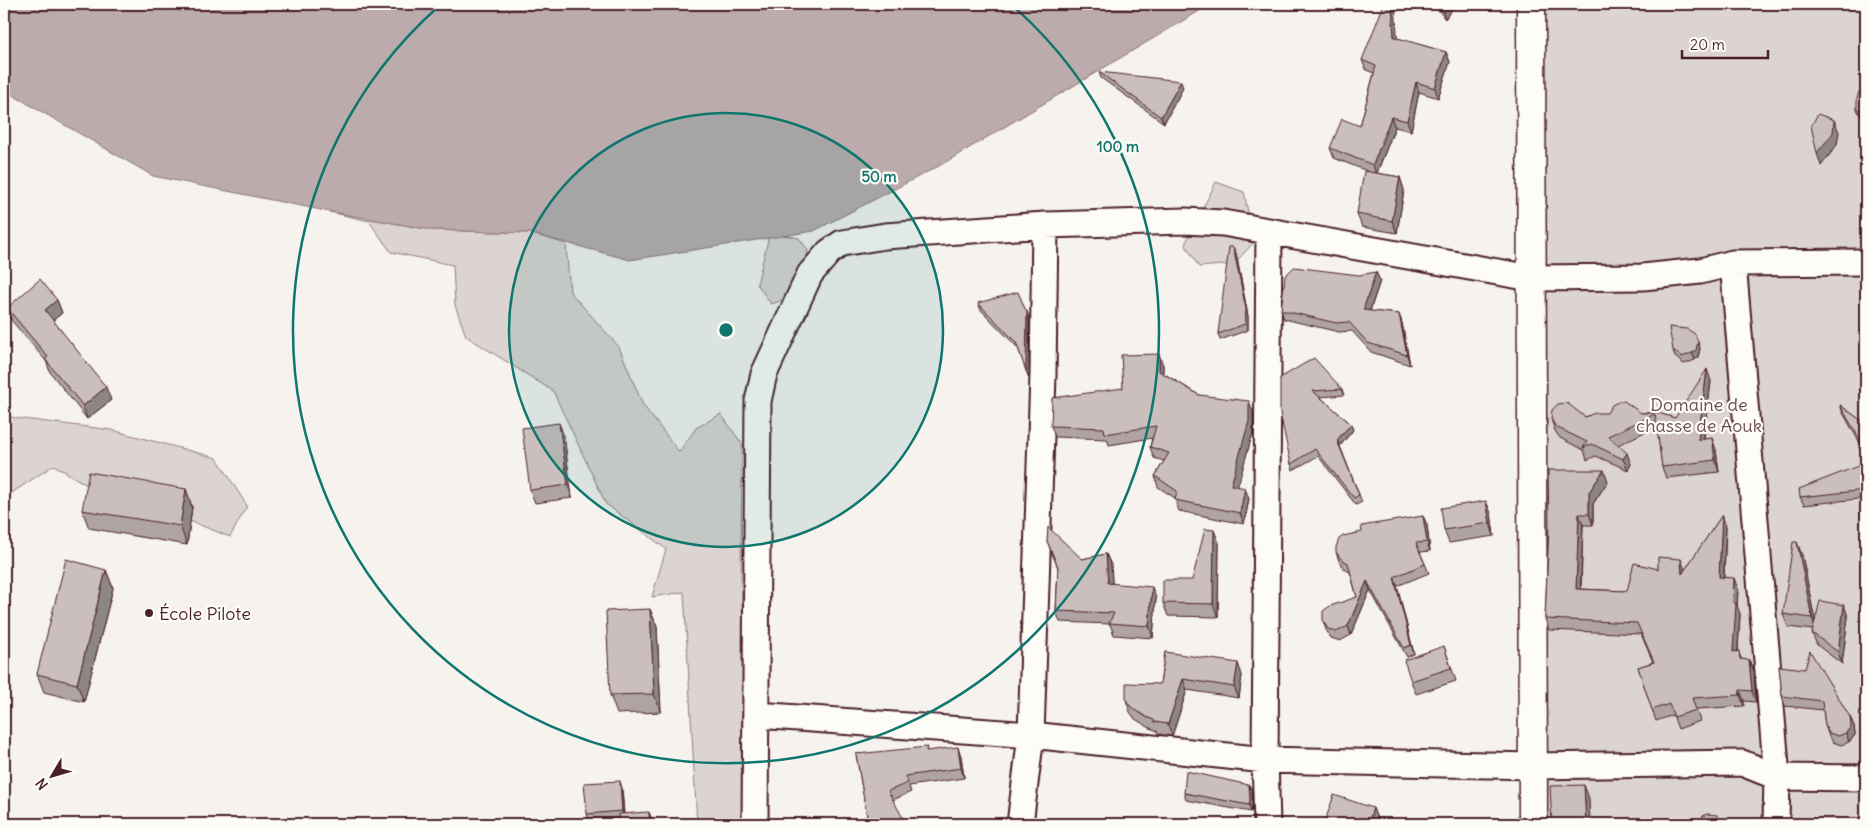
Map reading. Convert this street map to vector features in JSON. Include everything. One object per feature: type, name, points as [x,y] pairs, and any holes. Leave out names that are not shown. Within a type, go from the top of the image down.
[{"type":"street","points":[[1531,4],[1532,824]]},
{"type":"street","points":[[755,824],[758,401],[764,374],[810,274],[829,252],[842,244],[884,236],[1045,225],[1185,222],[1223,223],[1531,278],[1643,277],[1700,271],[1733,263],[1866,262]]},
{"type":"street","points":[[1020,824],[1031,734],[1043,375],[1045,225]]},
{"type":"street","points":[[1267,824],[1265,760],[1269,231]]},
{"type":"street","points":[[1733,263],[1777,777],[1776,824]]},
{"type":"street","points":[[757,715],[1031,734],[1265,760],[1532,766],[1742,763],[1777,777],[1866,778]]},
{"type":"green space","name":"Domaine de chasse de Aouk","points":[[1531,4],[1866,4],[1866,824],[1532,824]]},
{"type":"green space","points":[[1216,182],[1244,192],[1254,242],[1234,264],[1199,267],[1185,244]]},
{"type":"green space","points":[[321,210],[432,230],[529,233],[566,244],[570,292],[619,347],[643,405],[679,452],[696,428],[721,414],[742,444],[741,579],[752,824],[697,824],[684,592],[652,597],[666,549],[606,504],[553,391],[466,336],[455,305],[453,265],[391,252],[369,221]]},
{"type":"green space","points":[[770,232],[799,238],[808,250],[801,294],[771,304],[757,284]]},
{"type":"green space","points":[[4,415],[112,430],[217,458],[247,506],[230,537],[190,521],[192,507],[95,490],[54,465],[4,498]]},
{"type":"shaded area","points":[[4,4],[1211,4],[939,166],[814,231],[630,260],[529,233],[432,230],[153,176],[4,90]]},
{"type":"building","points":[[1384,4],[1392,4],[1394,37],[1446,52],[1435,88],[1416,82],[1407,121],[1391,117],[1373,165],[1330,148],[1342,119],[1360,126],[1376,66],[1362,60]]},
{"type":"building","points":[[1436,4],[1448,4],[1443,12]]},
{"type":"building","points":[[1099,72],[1181,81],[1161,117]]},
{"type":"building","points":[[1866,89],[1866,110],[1857,109],[1859,92]]},
{"type":"building","points":[[1818,114],[1834,120],[1833,133],[1817,153],[1811,126]]},
{"type":"building","points":[[1364,171],[1400,177],[1392,221],[1357,214]]},
{"type":"building","points":[[1229,247],[1233,247],[1246,309],[1245,324],[1218,334]]},
{"type":"building","points":[[1294,267],[1359,275],[1376,272],[1363,310],[1399,314],[1407,355],[1368,343],[1349,322],[1336,323],[1281,310],[1285,276]]},
{"type":"building","points":[[40,279],[57,300],[45,310],[106,387],[83,406],[45,359],[48,357],[7,308]]},
{"type":"building","points":[[1018,292],[1027,311],[1026,371],[1016,342],[978,303]]},
{"type":"building","points":[[1669,327],[1687,329],[1695,334],[1698,342],[1696,350],[1682,357],[1673,350]]},
{"type":"building","points":[[1159,354],[1159,371],[1199,395],[1249,401],[1249,421],[1231,485],[1245,488],[1240,513],[1175,500],[1177,491],[1155,476],[1169,453],[1150,447],[1156,426],[1105,434],[1104,428],[1051,426],[1052,398],[1123,388],[1121,355]]},
{"type":"building","points":[[1314,358],[1342,389],[1313,391],[1351,424],[1337,440],[1359,495],[1354,498],[1315,449],[1291,464],[1280,413],[1280,378]]},
{"type":"building","points":[[1707,369],[1698,440],[1712,438],[1715,460],[1662,467],[1655,414],[1608,436],[1627,453],[1623,459],[1592,444],[1583,448],[1587,442],[1556,427],[1551,419],[1552,410],[1558,404],[1567,403],[1585,417],[1595,413],[1607,413],[1612,405],[1620,401],[1624,401],[1641,413],[1655,412],[1675,418]]},
{"type":"building","points":[[1840,405],[1866,424],[1866,450]]},
{"type":"building","points":[[559,423],[568,485],[530,490],[522,428]]},
{"type":"building","points":[[1866,463],[1866,490],[1800,497],[1799,489]]},
{"type":"building","points":[[1548,470],[1604,470],[1589,492],[1589,514],[1579,514],[1576,589],[1627,591],[1634,563],[1658,569],[1658,557],[1681,559],[1682,574],[1722,515],[1719,577],[1734,578],[1733,603],[1736,603],[1733,652],[1739,651],[1740,659],[1749,660],[1752,691],[1740,690],[1740,695],[1692,698],[1696,710],[1674,717],[1669,704],[1652,710],[1638,667],[1654,662],[1637,623],[1545,619],[1549,525]]},
{"type":"building","points":[[89,472],[186,489],[180,526],[82,510]]},
{"type":"building","points":[[1486,501],[1490,523],[1444,530],[1441,508]]},
{"type":"building","points":[[1423,516],[1427,542],[1416,543],[1425,564],[1394,577],[1411,645],[1404,648],[1367,581],[1348,626],[1336,632],[1328,629],[1323,621],[1323,611],[1330,606],[1357,597],[1348,563],[1341,559],[1336,552],[1339,539],[1343,536],[1362,532],[1361,526]]},
{"type":"building","points":[[1048,527],[1082,559],[1106,554],[1108,583],[1152,587],[1149,626],[1109,623],[1114,613],[1056,611],[1058,567],[1047,541]]},
{"type":"building","points":[[1205,529],[1214,530],[1213,604],[1163,603],[1163,580],[1192,580]]},
{"type":"building","points":[[1793,542],[1797,542],[1812,618],[1783,614]]},
{"type":"building","points":[[66,559],[106,570],[77,684],[37,674]]},
{"type":"building","points":[[1820,601],[1844,605],[1838,652],[1812,633]]},
{"type":"building","points":[[650,609],[654,694],[610,695],[606,611]]},
{"type":"building","points":[[1444,646],[1451,668],[1411,681],[1404,660]]},
{"type":"building","points":[[1810,651],[1850,717],[1851,726],[1846,733],[1838,736],[1829,733],[1825,725],[1822,701],[1782,696],[1779,666],[1805,669]]},
{"type":"building","points":[[1165,652],[1238,663],[1234,687],[1183,679],[1168,724],[1154,722],[1154,720],[1131,707],[1126,700],[1126,683],[1160,684]]},
{"type":"building","points":[[927,747],[926,751],[958,747],[961,768],[905,776],[908,783],[888,791],[903,818],[901,824],[850,824],[868,822],[856,754]]},
{"type":"building","points":[[1186,771],[1249,785],[1249,805],[1184,793]]},
{"type":"building","points":[[620,781],[622,811],[587,814],[584,783]]},
{"type":"building","points":[[1584,785],[1586,824],[1552,824],[1550,786]]},
{"type":"building","points":[[1334,795],[1373,808],[1368,824],[1324,824]]},
{"type":"building","points":[[649,812],[649,824],[620,824],[619,814]]},
{"type":"building","points":[[1707,814],[1717,815],[1722,824],[1697,824]]},
{"type":"place","name":"École Pilote","points":[[149,613]]}]
